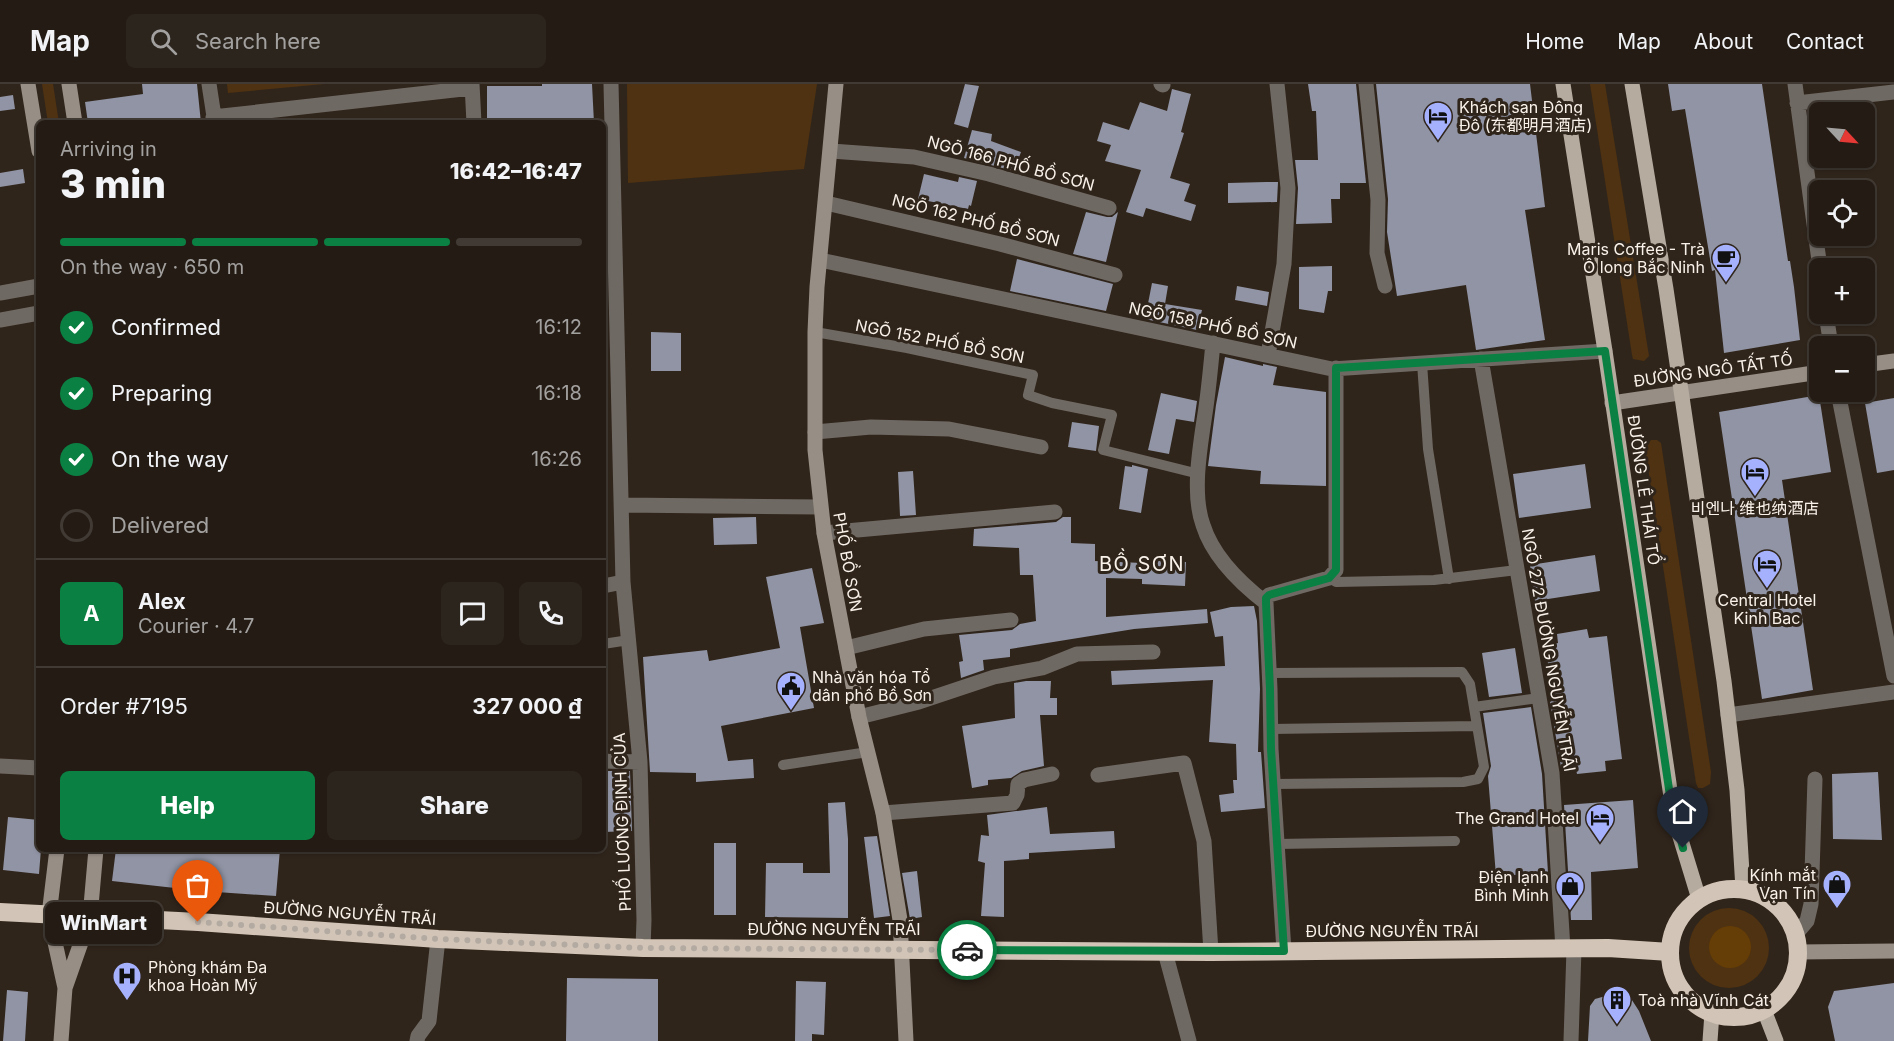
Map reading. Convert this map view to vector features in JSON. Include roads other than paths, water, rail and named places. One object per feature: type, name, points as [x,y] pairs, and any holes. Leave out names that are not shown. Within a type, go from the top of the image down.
[{"type":"highway","points":[[1743,889],[1760,894],[1776,904],[1786,914],[1797,943],[1796,970],[1790,986],[1778,1000],[1764,1010],[1738,1017],[1712,1013],[1696,1005],[1681,989],[1672,968],[1670,952],[1672,936],[1677,923],[1688,908],[1715,891],[1743,889]]},
{"type":"highway","name":"ĐƯỜNG NGUYỄN TRÃI","points":[[0,912],[198,922],[438,939],[643,948],[1211,952],[1608,948],[1670,952]]},
{"type":"main road","name":"ĐƯỜNG LÊ THÁI TỔ","points":[[1563,84],[1674,817],[1699,899]]},
{"type":"main road","points":[[1632,84],[1682,394],[1728,715],[1737,790],[1743,889]]},
{"type":"main road","points":[[1764,1010],[1776,1041]]},
{"type":"main road","points":[[1710,1041],[1712,1013]]},
{"type":"street","points":[[28,84],[36,133]]},
{"type":"street","points":[[69,84],[75,120]]},
{"type":"street","points":[[209,84],[214,120],[472,86],[474,120]]},
{"type":"street","name":"PHỐ LƯƠNG ĐỊNH CỦA","points":[[611,84],[608,233],[622,505],[623,582],[640,762],[643,948]]},
{"type":"street","name":"PHỐ BỒ SƠN","points":[[836,84],[815,332],[815,432],[820,507],[859,717],[883,813],[900,920],[906,1041]]},
{"type":"street","points":[[1268,355],[1284,264],[1288,188],[1277,84]]},
{"type":"street","points":[[1366,84],[1378,200],[1377,253],[1385,286]]},
{"type":"street","points":[[1795,84],[1819,258]]},
{"type":"street","points":[[1797,102],[1894,92]]},
{"type":"street","name":"NGÕ 166 PHỐ BỒ SƠN","points":[[831,151],[914,157],[989,174],[1109,208]]},
{"type":"street","name":"NGÕ 162 PHỐ BỒ SƠN","points":[[826,203],[979,238],[1116,276]]},
{"type":"street","name":"NGÕ 158 PHỐ BỒ SƠN","points":[[820,260],[1336,368],[1605,351]]},
{"type":"street","points":[[0,293],[36,287]]},
{"type":"street","points":[[0,320],[36,314]]},
{"type":"street","points":[[1213,343],[1199,474],[1202,524],[1217,553],[1244,585],[1266,603]]},
{"type":"street","name":"NGÕ 272 ĐƯỜNG NGUYỄN TRÃI","points":[[1481,359],[1552,773],[1568,949],[1571,1041]]},
{"type":"street","points":[[1875,364],[1894,361]]},
{"type":"street","points":[[1284,951],[1273,784],[1266,598],[1273,593],[1329,578],[1336,570],[1336,368]]},
{"type":"street","name":"ĐƯỜNG NGÔ TẤT TỐ","points":[[1612,403],[1809,374]]},
{"type":"street","points":[[1840,402],[1894,676]]},
{"type":"street","points":[[815,432],[871,427],[949,429],[1041,447]]},
{"type":"street","points":[[622,505],[820,507]]},
{"type":"street","points":[[824,533],[1055,512]]},
{"type":"street","points":[[606,585],[623,582]]},
{"type":"street","points":[[846,648],[924,629],[1011,620]]},
{"type":"street","points":[[859,717],[919,702],[994,677],[1042,668],[1077,654],[1153,652]]},
{"type":"street","points":[[1728,715],[1894,692]]},
{"type":"street","points":[[606,761],[640,762]]},
{"type":"street","points":[[1098,775],[1184,763],[1204,841],[1211,952]]},
{"type":"street","points":[[0,766],[36,768]]},
{"type":"street","points":[[883,813],[1013,803],[1017,795],[1018,784],[1024,780],[1052,774]]},
{"type":"street","points":[[1815,779],[1811,904],[1807,921],[1797,943],[1894,951]]},
{"type":"street","points":[[57,852],[49,915],[64,988],[61,1041]]},
{"type":"street","points":[[64,988],[90,917],[96,852]]},
{"type":"street","points":[[417,1041],[418,1036],[429,1022],[438,939]]},
{"type":"street","points":[[1165,952],[1189,1041]]},
{"type":"lane","name":"NGÕ 152 PHỐ BỒ SƠN","points":[[815,332],[907,348],[1033,375],[1028,395],[1052,404],[1112,415],[1103,450],[1199,474]]},
{"type":"lane","points":[[1422,363],[1428,449],[1449,579]]},
{"type":"lane","points":[[1329,578],[1336,582],[1449,579],[1517,570]]},
{"type":"lane","points":[[606,644],[628,640]]},
{"type":"lane","points":[[1270,673],[1462,672],[1470,684],[1485,767],[1478,779],[1463,782],[1273,784]]},
{"type":"lane","points":[[1474,707],[1539,698]]},
{"type":"lane","points":[[1271,729],[1477,726]]},
{"type":"lane","points":[[783,765],[868,752]]},
{"type":"lane","points":[[1277,844],[1455,841]]},
{"type":"place","name":"Khách sạn Đông Đô (东都明月酒店)","points":[[1438,142]]},
{"type":"place","name":"Maris Coffee - Trà Ô long Bắc Ninh","points":[[1726,284]]},
{"type":"place","name":"비엔나 维也纳酒店","points":[[1755,498]]},
{"type":"place","name":"Central Hotel Kinh Bac","points":[[1767,590]]},
{"type":"place","name":"Nhà văn hóa Tổ dân phố Bồ Sơn","points":[[791,712]]},
{"type":"place","name":"The Grand Hotel","points":[[1600,844]]},
{"type":"place","name":"Kính mắt Vạn Tín","points":[[1837,910]]},
{"type":"place","name":"Điện lạnh Bình Minh","points":[[1570,912]]},
{"type":"place","name":"WinMart","points":[[198,922]]},
{"type":"place","name":"Phòng khám Đa khoa Hoàn Mỹ","points":[[127,1002]]},
{"type":"place","name":"Toà nhà Vĩnh Cát","points":[[1617,1026]]},
{"type":"district","name":"BỒ SƠN","points":[[1142,564]]}]
